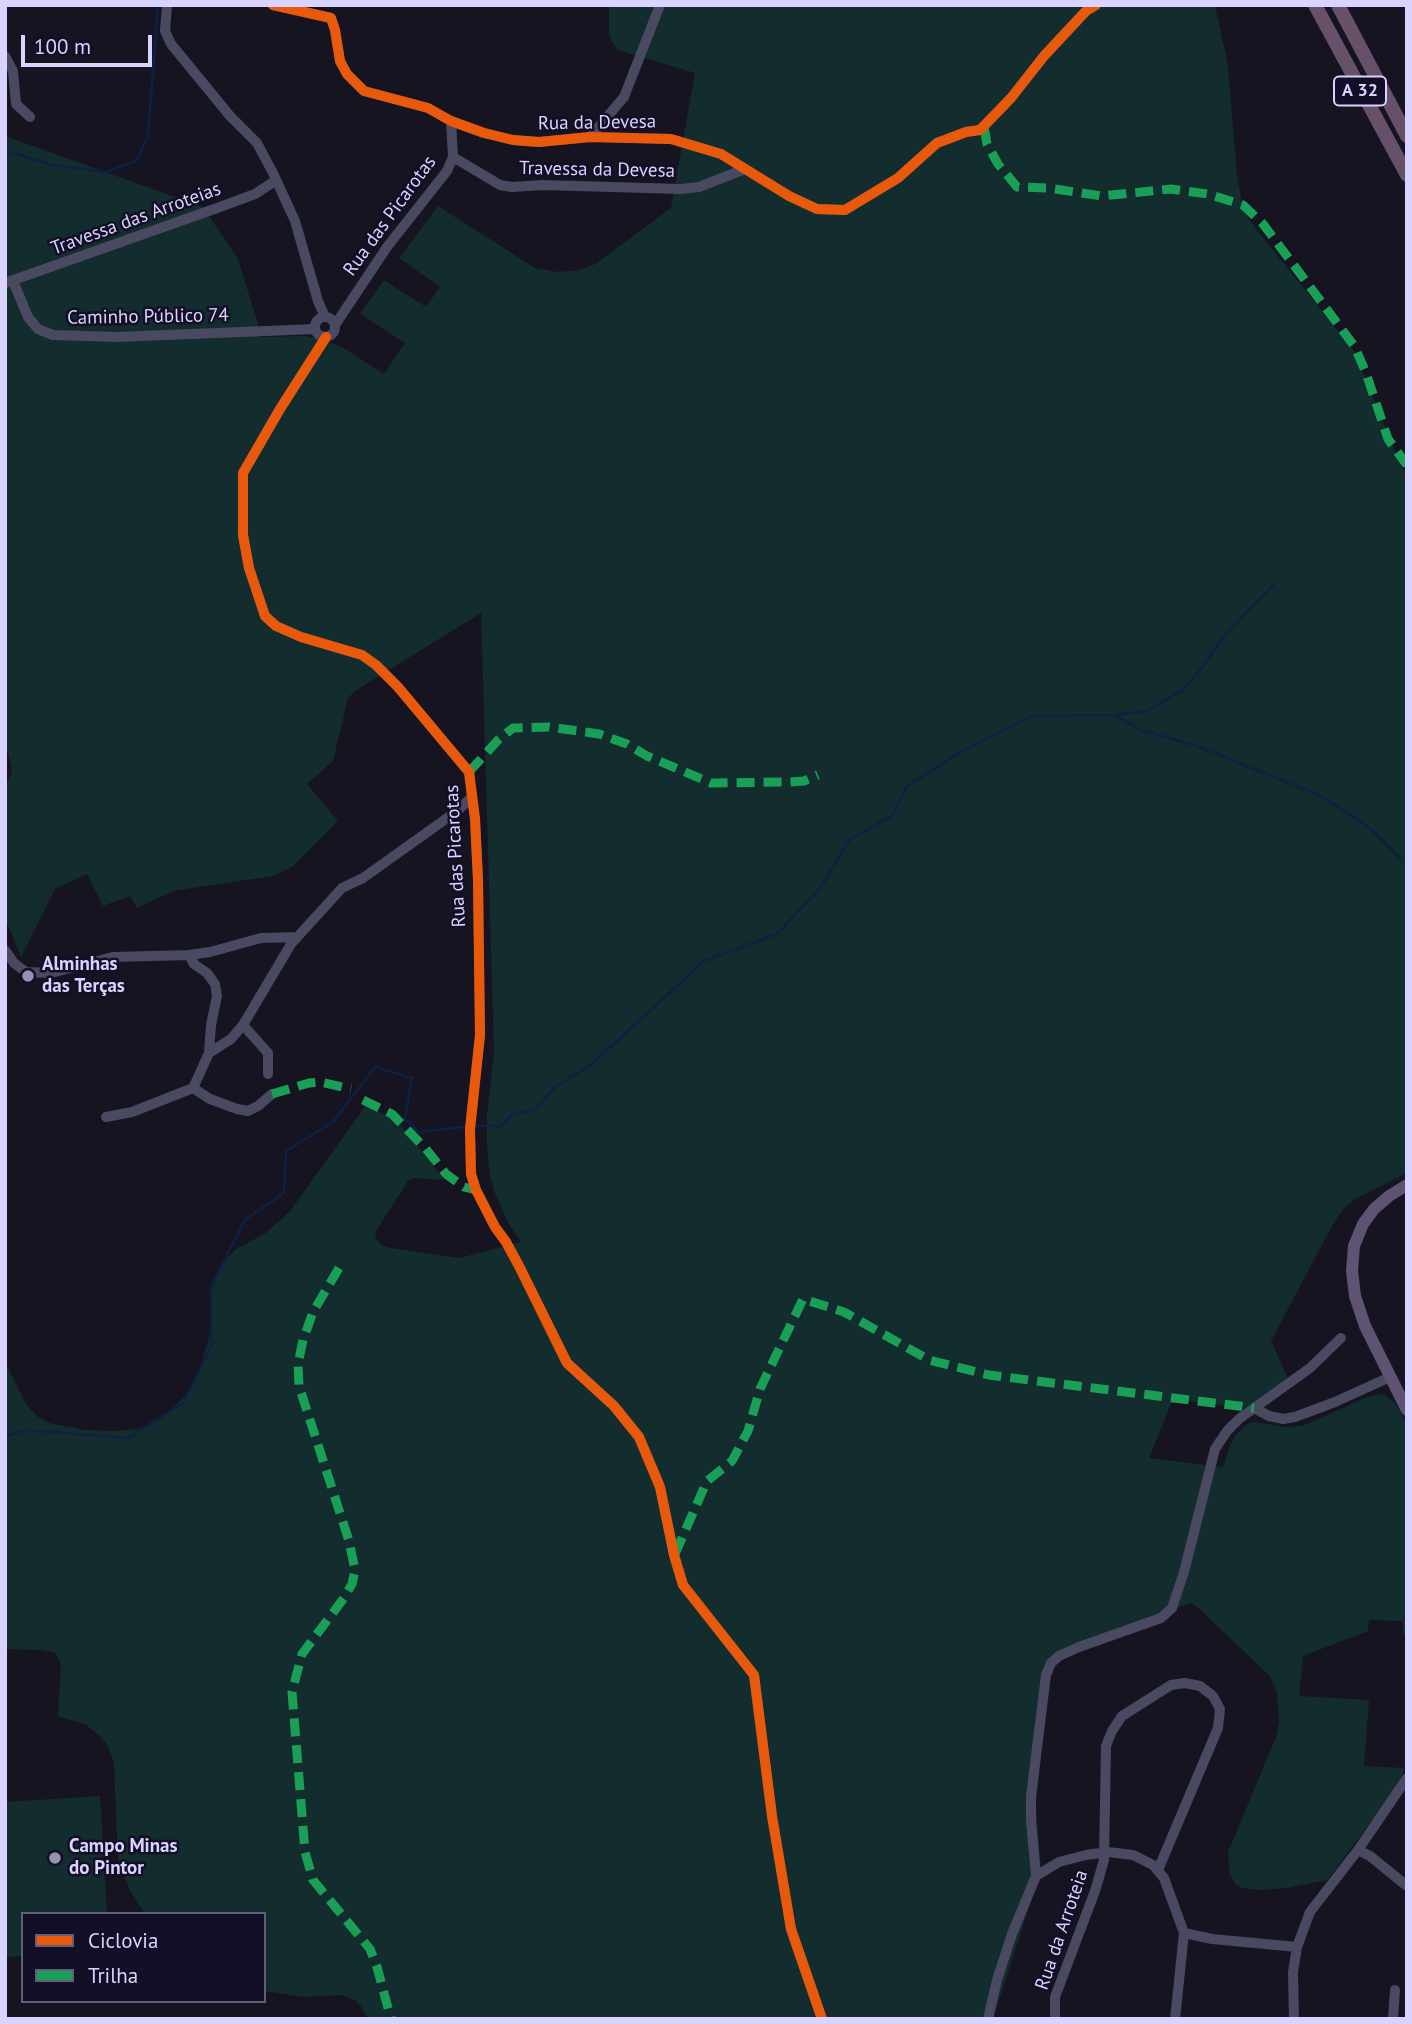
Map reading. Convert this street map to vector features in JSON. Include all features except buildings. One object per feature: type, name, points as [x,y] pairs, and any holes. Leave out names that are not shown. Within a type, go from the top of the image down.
[{"type":"highway","name":"A 32","points":[[1315,5],[1407,175]]},
{"type":"highway","name":"A 32","points":[[1338,5],[1407,136]]},
{"type":"main road","points":[[1407,1185],[1374,1209],[1363,1224],[1354,1246],[1352,1271],[1365,1326],[1407,1410]]},
{"type":"street","points":[[167,5],[165,31],[171,44],[230,116],[257,143],[296,221],[325,317]]},
{"type":"street","name":"Rua da Devesa","points":[[273,5],[331,18],[340,61],[347,74],[364,91],[428,108],[451,121],[513,140],[539,142],[590,137],[671,139],[721,154],[789,196],[817,209],[845,209],[898,178],[937,143],[966,132],[980,130],[1011,98],[1044,56],[1086,11],[1096,5]]},
{"type":"street","points":[[590,137],[624,97],[660,5]]},
{"type":"street","points":[[5,56],[13,72],[16,104],[30,117]]},
{"type":"street","name":"Rua das Picarotas","points":[[335,325],[387,247],[447,171],[453,157],[451,121]]},
{"type":"street","name":"Travessa da Devesa","points":[[453,157],[500,185],[512,187],[542,185],[681,189],[699,187],[745,169]]},
{"type":"street","name":"Travessa das Arroteias","points":[[9,282],[255,194],[275,181]]},
{"type":"street","name":"Caminho Público 74","points":[[9,282],[28,317],[38,329],[53,335],[117,337],[315,330]]},
{"type":"street","points":[[325,317],[331,319],[335,325],[333,333],[326,337],[315,330],[317,320],[325,317]]},
{"type":"street","name":"Rua das Picarotas","points":[[326,337],[243,473],[243,535],[249,568],[265,616],[276,626],[301,637],[362,655],[376,665],[398,687],[469,772],[478,880],[480,1035],[470,1129],[471,1174],[475,1190],[519,1266],[567,1363],[614,1406],[639,1437],[660,1487],[683,1585],[754,1675],[772,1816],[791,1929],[822,2019]]},
{"type":"street","points":[[209,1053],[230,1039],[243,1025],[296,937],[342,888],[363,878],[457,811],[472,797]]},
{"type":"street","points":[[5,950],[14,964],[26,972],[51,973],[114,957],[190,955],[261,938],[296,937]]},
{"type":"street","points":[[106,1117],[132,1112],[193,1088],[209,1053],[217,996],[215,984],[207,973],[194,964],[190,955]]},
{"type":"street","points":[[243,1025],[268,1053],[268,1074]]},
{"type":"street","points":[[193,1088],[210,1099],[248,1111],[272,1094]]},
{"type":"street","points":[[988,2019],[1012,1934],[1036,1876],[1031,1796],[1046,1675],[1051,1664],[1059,1656],[1079,1647],[1161,1618],[1172,1608],[1184,1572],[1215,1449],[1239,1419],[1310,1368],[1341,1338]]},
{"type":"street","points":[[1254,1408],[1269,1416],[1283,1419],[1295,1417],[1390,1377]]},
{"type":"street","name":"Rua da Arroteia","points":[[1055,2019],[1055,1997],[1095,1891],[1105,1853],[1106,1746],[1122,1716],[1171,1685],[1185,1683],[1200,1686],[1213,1696],[1220,1709],[1218,1728],[1158,1870]]},
{"type":"street","points":[[1294,2019],[1293,1972],[1297,1947],[1310,1912],[1358,1850],[1407,1778]]},
{"type":"street","points":[[1358,1850],[1370,1856],[1407,1886]]},
{"type":"street","points":[[1036,1876],[1059,1862],[1105,1853],[1133,1855],[1158,1870],[1164,1878],[1184,1933],[1175,2019]]},
{"type":"street","points":[[1184,1933],[1212,1939],[1297,1947]]},
{"type":"street","points":[[1393,2019],[1395,1990]]},
{"type":"green space","points":[[609,5],[1215,5],[1228,66],[1237,176],[1243,208],[1250,221],[1354,351],[1402,468],[1407,474],[1407,1173],[1355,1199],[1345,1207],[1332,1226],[1271,1341],[1289,1380],[1246,1409],[1173,1399],[1149,1458],[1223,1467],[1230,1445],[1247,1424],[1255,1422],[1286,1427],[1308,1424],[1378,1394],[1385,1395],[1395,1403],[1407,1423],[1407,1636],[1403,1633],[1403,1621],[1369,1620],[1368,1631],[1303,1656],[1299,1696],[1369,1700],[1364,1766],[1404,1768],[1403,1773],[1397,1787],[1327,1880],[1287,1888],[1242,1888],[1235,1884],[1230,1874],[1228,1852],[1276,1737],[1279,1721],[1277,1692],[1269,1675],[1190,1603],[1064,1652],[1050,1671],[1036,1806],[1041,1870],[993,2019],[368,2019],[355,2000],[341,1995],[303,1997],[266,1991],[266,1912],[144,1912],[130,1891],[118,1860],[114,1763],[107,1744],[86,1725],[58,1716],[61,1664],[55,1653],[5,1649],[5,1362],[26,1404],[37,1416],[49,1423],[85,1430],[115,1431],[138,1429],[161,1420],[187,1394],[199,1373],[210,1333],[213,1287],[223,1262],[236,1249],[266,1233],[290,1211],[366,1105],[390,1117],[407,1132],[444,1180],[414,1178],[408,1181],[376,1231],[375,1237],[381,1245],[459,1258],[521,1242],[508,1223],[494,1191],[487,1146],[487,1114],[494,1052],[481,613],[355,691],[348,698],[333,761],[307,784],[338,821],[292,867],[273,876],[173,891],[137,908],[130,896],[103,906],[87,874],[55,889],[21,957],[5,918],[5,787],[12,772],[8,752],[5,752],[5,136],[203,207],[238,259],[262,337],[305,336],[323,340],[342,347],[384,374],[405,343],[360,314],[384,280],[426,307],[440,287],[399,258],[438,206],[535,268],[558,272],[580,270],[595,264],[671,208],[695,73],[618,50],[609,33]]},
{"type":"green space","name":"Campo Minas do Pintor","points":[[100,1796],[107,1912],[21,1912],[21,1956],[5,1957],[5,1802]]},
{"type":"waterway","points":[[5,153],[52,165],[105,172],[136,161],[148,136],[158,5]]},
{"type":"waterway","points":[[476,1126],[501,1126],[513,1114],[535,1110],[555,1087],[591,1065],[704,961],[777,934],[821,887],[850,839],[892,816],[907,786],[961,752],[1032,716],[1114,715],[1147,711],[1181,691],[1201,669],[1224,636],[1274,584]]},
{"type":"waterway","points":[[1115,715],[1141,730],[1197,746],[1319,795],[1369,827],[1402,860]]},
{"type":"waterway","points":[[5,1437],[25,1430],[128,1438],[183,1403],[211,1347],[211,1287],[245,1220],[284,1193],[286,1151],[333,1122],[375,1067],[412,1078],[405,1119],[419,1132],[464,1127]]},
{"type":"marked path","points":[[984,127],[987,144],[998,164],[1017,187],[1048,188],[1102,196],[1171,189],[1208,194],[1243,205],[1263,224],[1355,347],[1388,439],[1407,465]]},
{"type":"marked path","points":[[469,772],[499,739],[513,728],[549,727],[599,734],[711,783],[804,781],[818,775]]},
{"type":"marked path","points":[[272,1094],[320,1082],[351,1089]]},
{"type":"marked path","points":[[363,1100],[392,1114],[446,1174],[464,1187],[476,1190]]},
{"type":"marked path","points":[[339,1268],[313,1312],[303,1340],[298,1364],[299,1386],[349,1541],[355,1570],[352,1584],[344,1598],[302,1654],[292,1692],[305,1852],[313,1880],[370,1949],[391,2019]]},
{"type":"marked path","points":[[675,1554],[707,1481],[732,1461],[748,1431],[760,1389],[803,1299],[844,1312],[929,1360],[989,1375],[1254,1408]]},
{"type":"cycle path","points":[[273,5],[331,18],[340,61],[347,74],[364,91],[428,108],[451,121],[513,140],[539,142],[590,137],[671,139],[721,154],[789,196],[817,209],[845,210],[898,178],[937,143],[966,132],[980,130],[1011,98],[1044,56],[1086,11],[1096,5]]},
{"type":"cycle path","points":[[326,337],[243,473],[243,535],[249,568],[265,616],[276,626],[301,637],[362,655],[376,665],[398,687],[469,772],[478,880],[480,1035],[470,1129],[471,1174],[476,1190],[519,1266],[567,1363],[614,1406],[639,1437],[660,1487],[683,1585],[754,1675],[772,1816],[791,1929],[822,2019]]},
{"type":"place","name":"Alminhas das Terças","points":[[28,976]]},
{"type":"place","name":"Campo Minas do Pintor","points":[[55,1858]]}]
